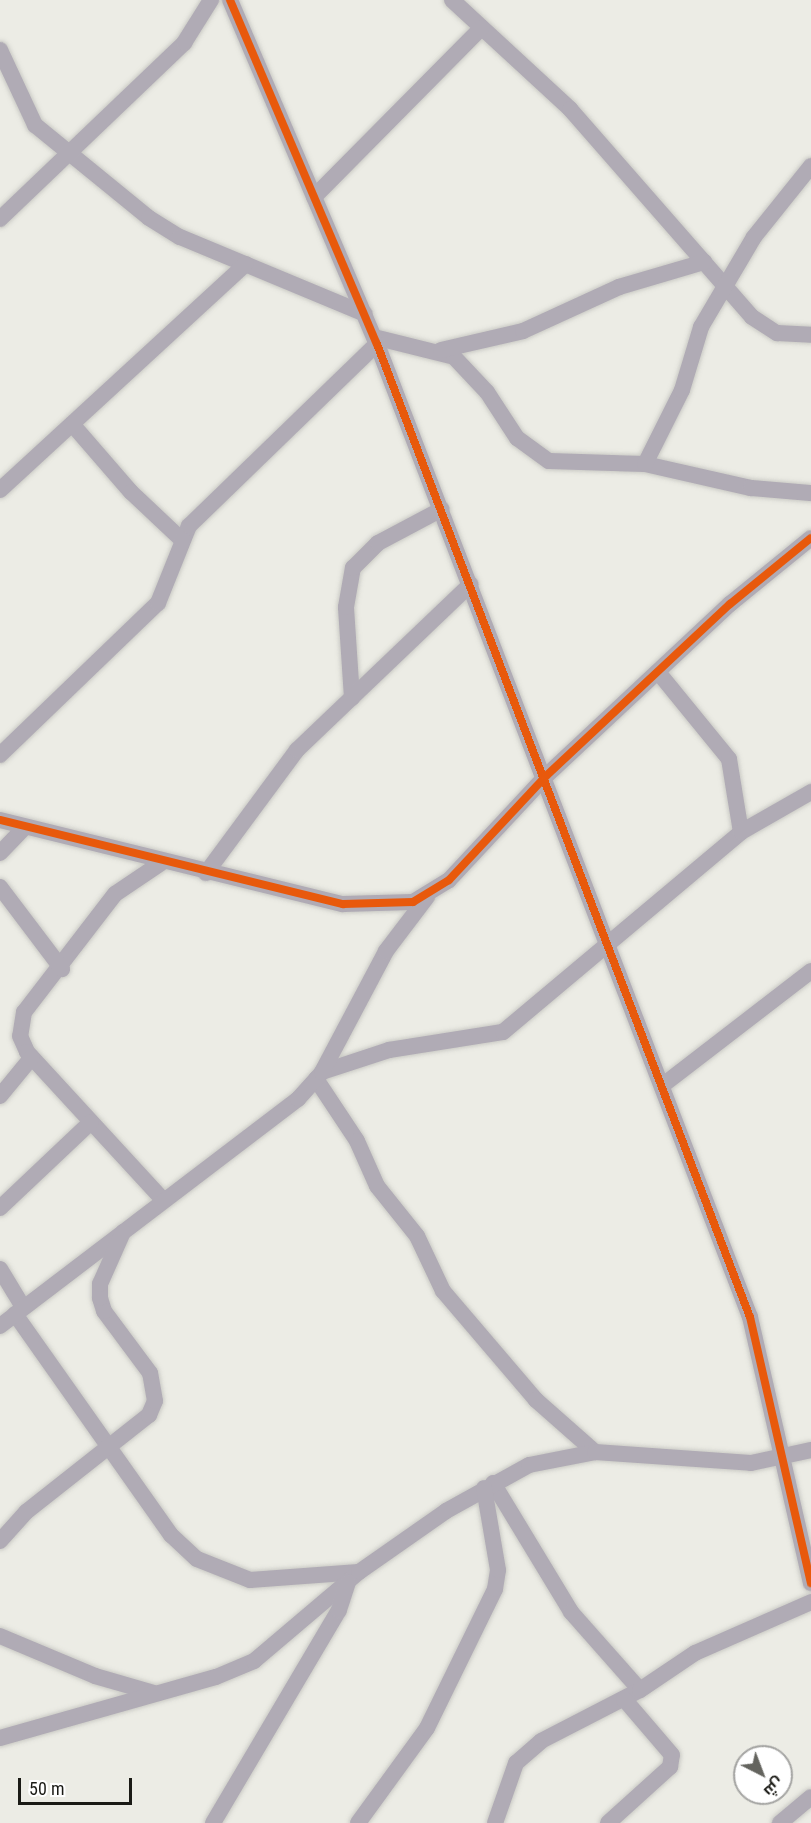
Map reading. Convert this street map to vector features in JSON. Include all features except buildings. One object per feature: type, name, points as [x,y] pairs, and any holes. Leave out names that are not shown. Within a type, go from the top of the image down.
[{"type":"street","points":[[0,219],[184,43],[211,0]]},
{"type":"street","points":[[230,0],[376,340],[610,943],[750,1317],[811,1583]]},
{"type":"street","points":[[452,0],[570,109],[752,317],[777,333],[811,335]]},
{"type":"street","points":[[314,197],[481,28]]},
{"type":"street","points":[[1,55],[35,125],[149,218],[246,264],[365,314]]},
{"type":"street","points":[[645,464],[682,390],[701,327],[725,284],[811,166]]},
{"type":"street","points":[[376,340],[441,350],[523,331],[619,287],[704,262]]},
{"type":"street","points":[[0,490],[246,264]]},
{"type":"street","points":[[0,755],[158,603],[182,540],[259,453],[376,340]]},
{"type":"street","points":[[441,350],[469,370],[517,438],[549,461],[645,464],[751,488],[811,493]]},
{"type":"street","points":[[72,424],[131,492],[182,540]]},
{"type":"street","points":[[352,698],[346,607],[353,568],[378,543],[442,509]]},
{"type":"street","points":[[0,1326],[261,1130],[319,1076],[386,951],[427,896],[476,854],[546,776],[658,672],[811,538]]},
{"type":"street","points":[[206,873],[268,783],[352,698],[471,584]]},
{"type":"street","points":[[658,672],[729,759],[741,832]]},
{"type":"street","points":[[319,1076],[389,1050],[503,1032],[741,832],[811,792]]},
{"type":"street","points":[[0,820],[23,829],[161,863],[343,904],[392,906],[427,896]]},
{"type":"street","points":[[0,853],[23,829]]},
{"type":"street","points":[[161,863],[115,894],[20,1023],[20,1036],[32,1057],[164,1201]]},
{"type":"street","points":[[0,887],[62,969]]},
{"type":"street","points":[[663,1085],[811,971]]},
{"type":"street","points":[[0,1096],[32,1057]]},
{"type":"street","points":[[319,1076],[357,1141],[377,1186],[417,1236],[450,1300],[536,1400],[595,1452]]},
{"type":"street","points":[[0,1208],[91,1122]]},
{"type":"street","points":[[0,1541],[27,1512],[149,1415],[155,1401],[150,1373],[104,1311],[100,1298],[100,1284],[125,1230]]},
{"type":"street","points":[[0,1269],[19,1310],[110,1448],[171,1534],[197,1559],[224,1572],[250,1580],[354,1577]]},
{"type":"street","points":[[0,1738],[254,1661],[354,1577],[489,1485],[553,1457],[595,1452],[727,1464],[781,1459],[811,1450]]},
{"type":"street","points":[[489,1485],[571,1612],[640,1690]]},
{"type":"street","points":[[358,1823],[427,1728],[495,1588],[498,1570],[489,1485]]},
{"type":"street","points":[[213,1823],[339,1610],[354,1577]]},
{"type":"street","points":[[495,1823],[523,1754],[640,1690],[695,1653],[811,1602]]},
{"type":"street","points":[[0,1636],[87,1673],[154,1693]]},
{"type":"street","points":[[608,1823],[671,1761],[667,1744],[624,1699]]},
{"type":"street","points":[[780,1823],[811,1797]]},
{"type":"cycle path","points":[[230,0],[377,344],[750,1317],[811,1583]]},
{"type":"cycle path","points":[[0,820],[343,904],[413,902],[449,880],[546,776],[730,604],[811,538]]}]
